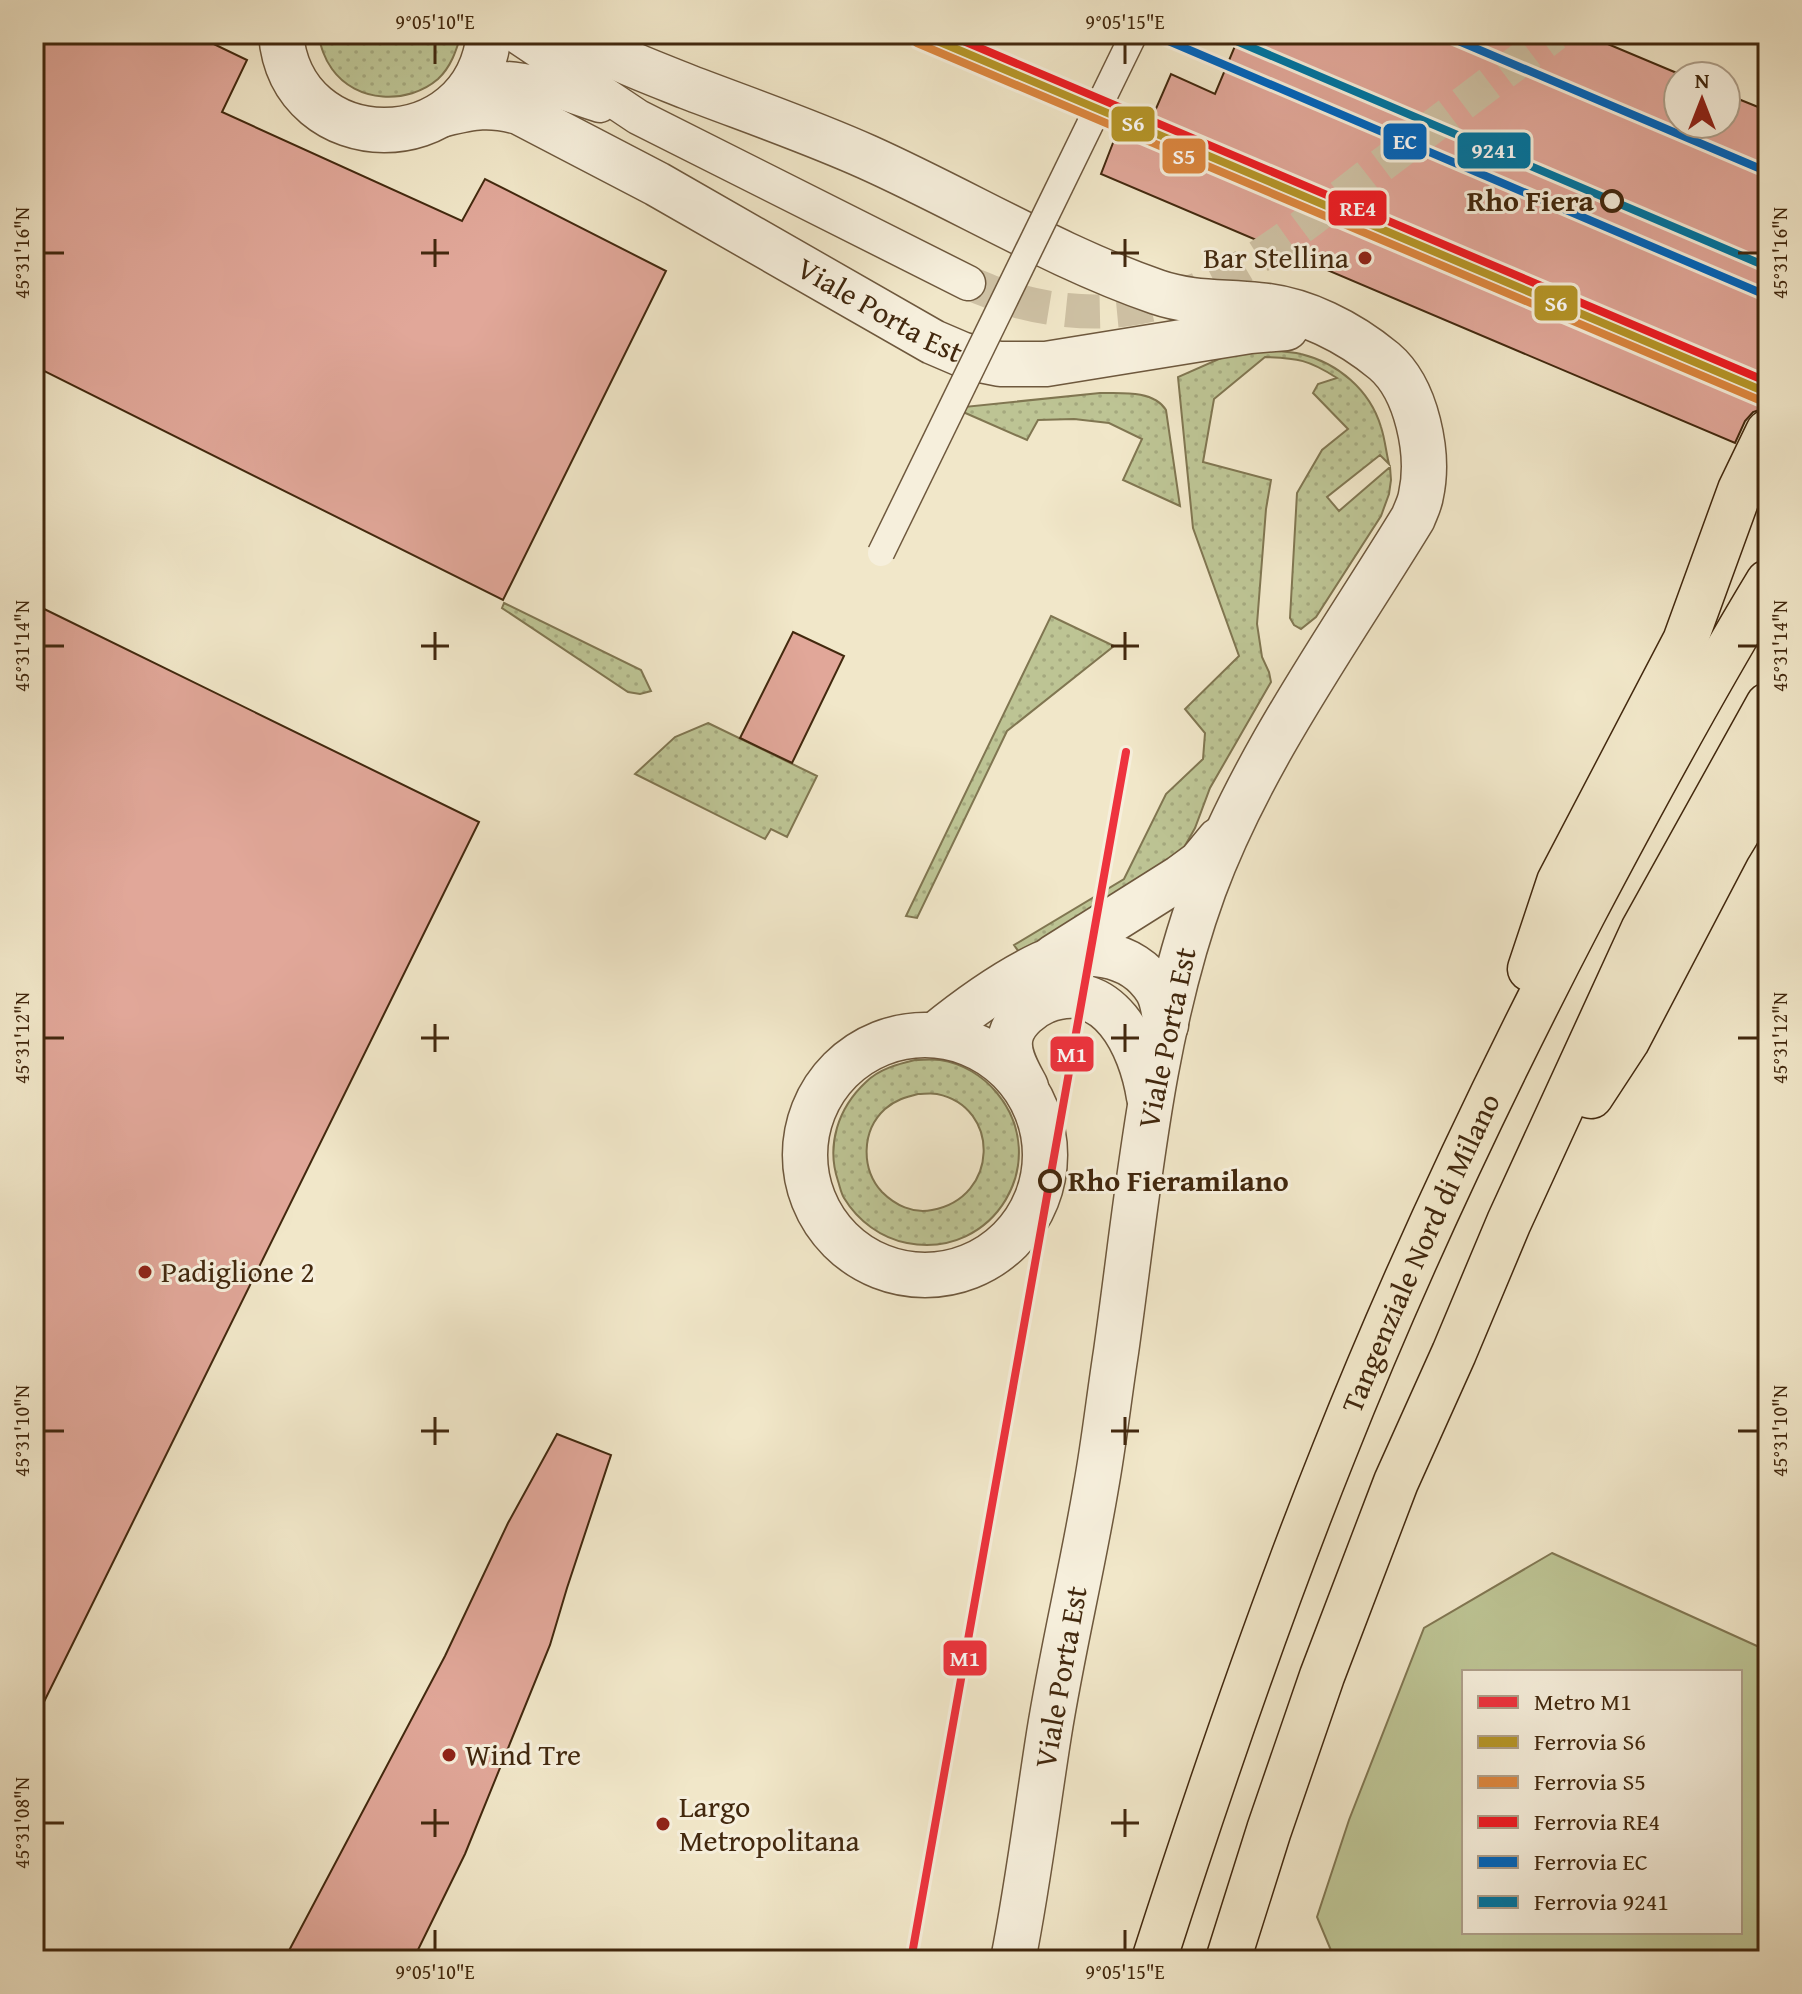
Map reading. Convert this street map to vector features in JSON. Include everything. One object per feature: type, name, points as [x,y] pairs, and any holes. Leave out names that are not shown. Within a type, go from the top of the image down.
[{"type":"highway","points":[[1485,1109],[1559,882],[1685,641],[1740,490],[1768,432]]},
{"type":"highway","name":"Tangenziale Nord di Milano","points":[[1154,1960],[1261,1642],[1390,1317],[1540,997],[1674,743],[1768,582]]},
{"type":"highway","points":[[1228,1960],[1322,1676],[1396,1482],[1509,1222],[1643,930],[1768,705]]},
{"type":"highway","points":[[1509,1222],[1627,1041],[1728,848],[1768,782]]},
{"type":"street","name":"Viale Porta Est","points":[[256,34],[278,55],[317,107],[346,124],[379,131],[413,128],[456,102],[519,112],[657,184],[933,342],[985,361],[1046,364],[1272,328],[1299,328],[1350,337]]},
{"type":"street","points":[[281,34],[295,81]]},
{"type":"street","points":[[456,102],[479,73],[489,34]]},
{"type":"street","points":[[514,34],[638,117],[968,283]]},
{"type":"street","name":"Viale Porta Est","points":[[573,34],[619,60],[869,158],[1036,241],[1132,283],[1188,301],[1262,305],[1318,321],[1350,337],[1387,364],[1401,381],[1420,432],[1424,479],[1413,518],[1274,744],[1235,819],[1204,890],[1181,961],[1150,1103],[1097,1485],[1049,1732],[1025,1901],[1013,1960]]},
{"type":"street","points":[[881,553],[1134,34]]},
{"type":"street","points":[[456,102],[485,82],[503,78],[526,82],[638,117]]},
{"type":"street","points":[[935,1035],[965,1010],[1181,877],[1200,863],[1235,819]]},
{"type":"street","points":[[1043,964],[1064,957],[1094,954],[1125,961],[1157,989],[1166,1025]]},
{"type":"street","points":[[1029,1093],[1006,1067],[982,1049],[959,1039],[935,1035],[907,1036],[880,1043],[853,1058],[827,1084],[810,1117],[804,1154],[809,1190],[827,1226],[858,1255],[896,1272],[924,1276],[952,1273],[978,1263],[1012,1239],[1034,1207],[1045,1168],[1043,1130],[1029,1093],[1014,1063],[1010,1050],[1010,1036],[1016,1025],[1024,1014],[1037,1005],[1060,997],[1075,996],[1100,1002],[1116,1017],[1141,1063],[1150,1103]]},
{"type":"green space","points":[[318,34],[461,35],[450,64],[438,79],[412,93],[383,96],[354,89],[342,80],[327,61]]},
{"type":"green space","points":[[1237,351],[1297,353],[1328,364],[1351,380],[1369,401],[1381,427],[1389,464],[1380,455],[1327,497],[1339,511],[1390,467],[1389,494],[1381,516],[1316,617],[1301,629],[1294,625],[1290,618],[1297,493],[1322,450],[1348,429],[1313,393],[1318,384],[1337,378],[1303,361],[1265,357],[1214,399],[1203,462],[1271,480],[1257,624],[1262,657],[1271,682],[1210,788],[1195,828],[1182,851],[1021,955],[1014,945],[1124,879],[1166,794],[1203,759],[1205,733],[1185,709],[1239,656],[1193,528],[1178,377]]},
{"type":"green space","points":[[1100,393],[1145,396],[1154,399],[1166,410],[1180,506],[1123,480],[1142,439],[1109,423],[1074,419],[1038,420],[1027,440],[954,408]]},
{"type":"green space","points":[[504,603],[641,670],[651,691],[640,694],[628,692],[502,608]]},
{"type":"green space","points":[[1051,616],[1114,646],[1007,731],[917,918],[906,916]]},
{"type":"green space","points":[[708,723],[817,776],[787,837],[771,829],[765,839],[635,774],[675,737]]},
{"type":"green space","points":[[915,1060],[948,1062],[964,1067],[985,1081],[997,1093],[1013,1120],[1019,1148],[1016,1175],[1006,1200],[988,1221],[966,1236],[938,1244],[897,1241],[871,1227],[844,1198],[833,1154],[837,1128],[856,1092],[871,1077]],"holes":[[[920,1094],[937,1094],[958,1102],[973,1116],[981,1133],[984,1152],[980,1171],[970,1189],[954,1202],[925,1211],[905,1207],[882,1192],[867,1161],[868,1139],[877,1118],[893,1103]]]},
{"type":"green space","points":[[1552,1553],[1768,1651],[1768,1960],[1335,1960],[1317,1917],[1349,1820],[1424,1628]]},
{"type":"building","points":[[34,34],[193,34],[247,60],[222,112],[462,221],[485,179],[666,271],[503,600],[34,366]]},
{"type":"building","points":[[1240,34],[1584,34],[1662,67],[1662,140],[1742,140],[1742,100],[1768,111],[1768,407],[1753,412],[1735,443],[1101,174],[1118,130],[1142,141],[1171,74],[1215,94]]},
{"type":"building","name":"Padiglione 2","points":[[34,604],[479,822],[34,1722]]},
{"type":"building","points":[[793,632],[844,656],[792,763],[740,738]]},
{"type":"building","name":"Wind Tre","points":[[557,1434],[611,1455],[550,1645],[465,1854],[413,1960],[284,1960],[445,1656],[508,1523]]},
{"type":"tunnel","points":[[968,283],[1028,304],[1085,311],[1129,309],[1198,289],[1230,274],[1290,235],[1555,34]]},
{"type":"metro line","name":"M1","points":[[911,1960],[1126,752]]},
{"type":"rail line","name":"S6","points":[[921,34],[1768,393]]},
{"type":"rail line","name":"RE4","points":[[947,34],[1768,382]]},
{"type":"rail line","name":"EC","points":[[1152,34],[1768,296]]},
{"type":"rail line","name":"9241","points":[[1220,34],[1768,267]]},
{"type":"rail line","name":"EC","points":[[1442,34],[1768,172]]},
{"type":"rail line","name":"S5","points":[[917,43],[1764,402]]},
{"type":"place","name":"Rho Fiera","points":[[1612,201]]},
{"type":"place","name":"Bar Stellina","points":[[1365,258]]},
{"type":"place","name":"Rho Fieramilano","points":[[1050,1181]]},
{"type":"place","name":"Padiglione 2","points":[[145,1272]]},
{"type":"place","name":"Wind Tre","points":[[449,1755]]},
{"type":"place","name":"Largo Metropolitana","points":[[663,1824]]}]
